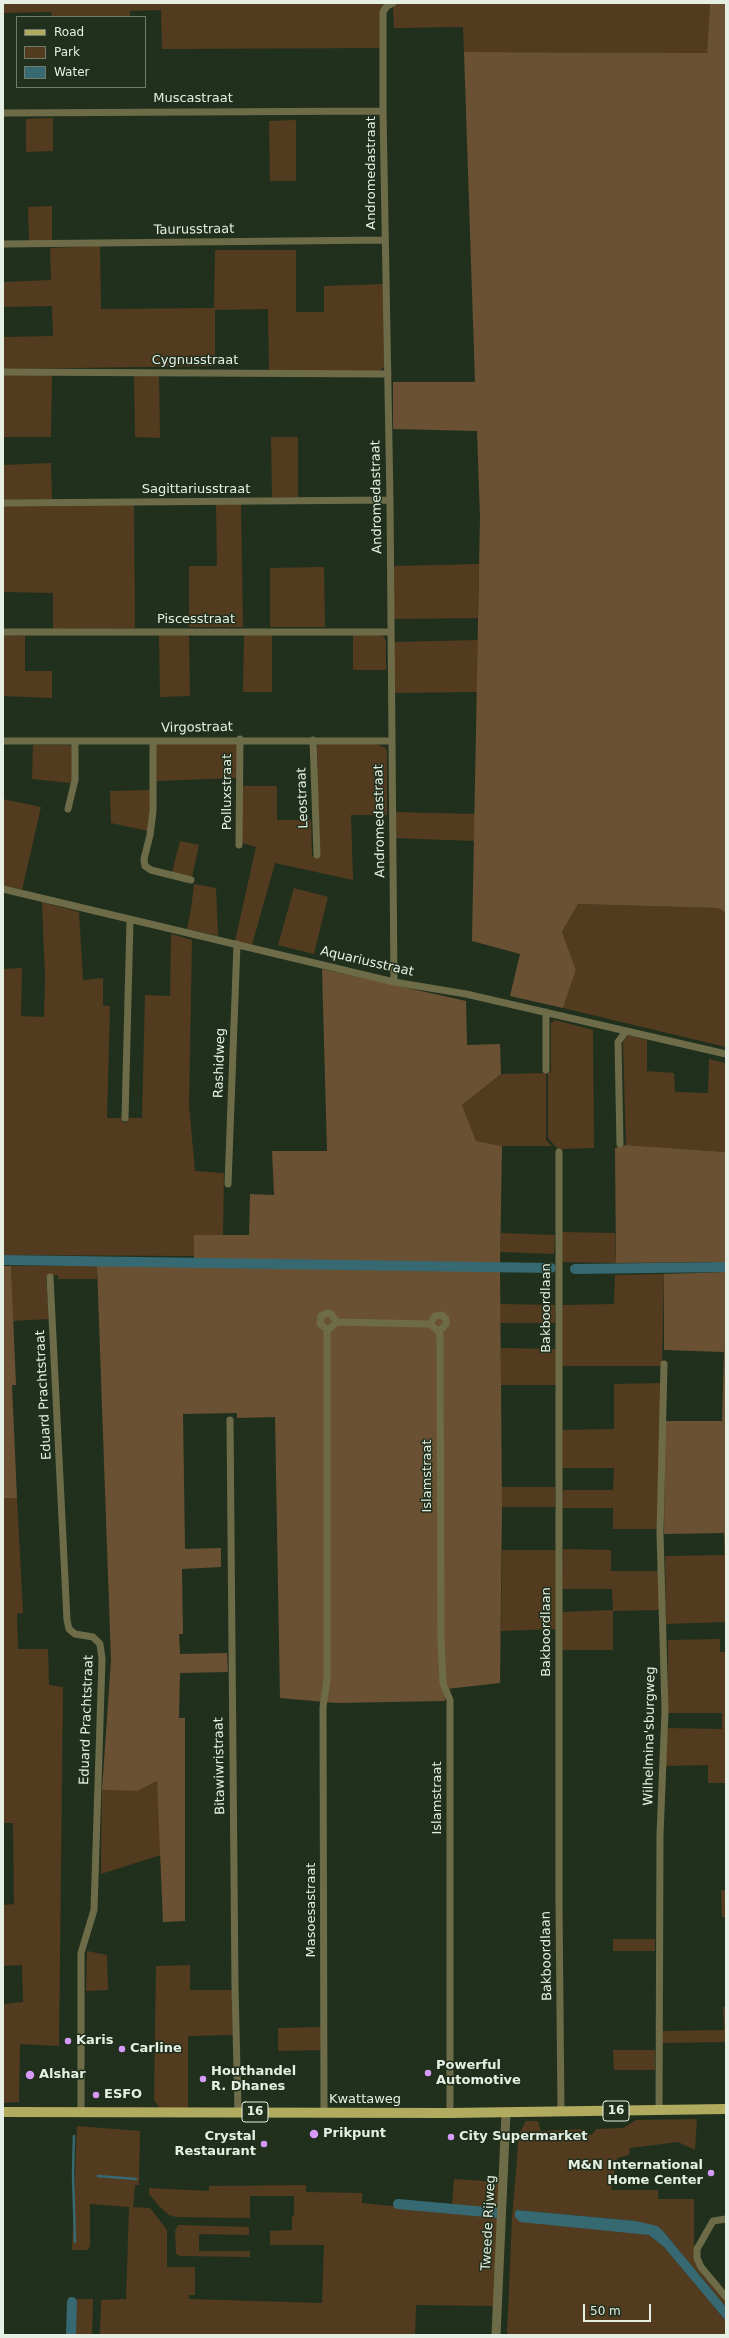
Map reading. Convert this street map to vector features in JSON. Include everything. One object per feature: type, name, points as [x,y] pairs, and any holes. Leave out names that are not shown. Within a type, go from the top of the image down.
[{"type":"main road","name":"Kwattaweg","points":[[3,2112],[506,2113],[726,2109]]},
{"type":"street","name":"Andromedastraat","points":[[393,3],[387,6],[383,12],[383,111],[384,240],[390,500],[394,982]]},
{"type":"street","name":"Muscastraat","points":[[3,113],[383,111]]},
{"type":"street","name":"Taurusstraat","points":[[3,244],[384,240]]},
{"type":"street","name":"Cygnusstraat","points":[[3,372],[388,374]]},
{"type":"street","name":"Sagittariusstraat","points":[[3,503],[390,500]]},
{"type":"street","name":"Piscesstraat","points":[[3,632],[390,632]]},
{"type":"street","name":"Virgostraat","points":[[3,741],[75,742],[240,739],[391,741]]},
{"type":"street","name":"Polluxstraat","points":[[239,845],[240,739]]},
{"type":"street","name":"Leostraat","points":[[313,740],[317,855]]},
{"type":"street","points":[[152,741],[153,811],[150,835],[144,859],[145,866],[151,870],[192,880]]},
{"type":"street","points":[[68,809],[75,780],[75,742]]},
{"type":"street","name":"Aquariusstraat","points":[[3,889],[394,982],[546,1012],[726,1054]]},
{"type":"street","points":[[125,1118],[130,920]]},
{"type":"street","name":"Rashidweg","points":[[228,1184],[237,944]]},
{"type":"street","points":[[546,1012],[546,1070]]},
{"type":"street","points":[[620,1144],[618,1042],[626,1031]]},
{"type":"street","name":"Bakboordlaan","points":[[559,1152],[559,1912],[561,2112]]},
{"type":"street","name":"Eduard Prachtstraat","points":[[50,1277],[67,1620],[69,1629],[75,1634],[93,1637],[100,1644],[102,1659],[94,1910],[81,1953],[81,2111]]},
{"type":"street","points":[[337,1322],[331,1314],[327,1313],[321,1316],[320,1324],[328,1330],[337,1322],[430,1324],[439,1332],[446,1324],[446,1319],[442,1315],[435,1316],[430,1324]]},
{"type":"street","name":"Masoesastraat","points":[[324,2113],[323,1707],[327,1680],[328,1330]]},
{"type":"street","name":"Islamstraat","points":[[439,1332],[441,1642],[443,1683],[450,1700],[450,2113]]},
{"type":"street","name":"Wilhelmina'sburgweg","points":[[659,2110],[660,1835],[665,1711],[660,1533],[664,1364]]},
{"type":"street","name":"Bitawiwristraat","points":[[230,1420],[234,1956],[238,2112]]},
{"type":"street","name":"Tweede Rijweg","points":[[496,2335],[506,2113]]},
{"type":"street","points":[[726,2219],[713,2221],[698,2249],[697,2258],[701,2267],[726,2297]]},
{"type":"green space","points":[[3,3],[710,3],[707,53],[464,52],[463,27],[394,28],[393,7],[384,7],[384,48],[162,49],[161,10],[130,11],[130,16],[52,16],[51,12],[3,13]]},
{"type":"green space","points":[[53,118],[53,151],[26,152],[26,119]]},
{"type":"green space","points":[[296,120],[296,181],[270,181],[269,121]]},
{"type":"green space","points":[[52,206],[52,241],[29,242],[28,207]]},
{"type":"green space","points":[[100,246],[101,309],[214,308],[215,250],[296,250],[296,312],[324,312],[324,286],[385,284],[384,367],[379,371],[269,373],[268,309],[215,310],[215,366],[3,369],[3,337],[53,336],[52,306],[3,307],[3,282],[51,280],[50,248]]},
{"type":"green space","points":[[3,374],[52,374],[51,437],[3,437]]},
{"type":"green space","points":[[134,374],[159,374],[160,438],[135,437]]},
{"type":"green space","points":[[271,437],[298,437],[298,497],[272,497]]},
{"type":"green space","points":[[51,463],[52,499],[3,500],[3,465]]},
{"type":"green space","points":[[134,504],[135,628],[53,629],[53,593],[3,592],[3,505]]},
{"type":"green space","points":[[216,504],[241,504],[243,627],[189,627],[189,566],[217,566]]},
{"type":"green space","points":[[479,564],[478,618],[393,619],[393,566]]},
{"type":"green space","points":[[324,567],[325,627],[270,627],[270,568]]},
{"type":"green space","points":[[189,634],[190,696],[160,697],[159,635]]},
{"type":"green space","points":[[244,634],[272,634],[272,692],[243,692]]},
{"type":"green space","points":[[382,634],[386,641],[386,670],[353,670],[353,635]]},
{"type":"green space","points":[[3,635],[25,636],[25,671],[52,671],[52,698],[3,696]]},
{"type":"green space","points":[[478,640],[477,692],[394,693],[394,642]]},
{"type":"green space","points":[[321,743],[375,743],[385,748],[387,751],[387,815],[351,815],[353,880],[275,863],[252,945],[235,941],[256,847],[242,843],[242,786],[277,786],[277,820],[311,820],[312,856],[319,857],[317,746]]},
{"type":"green space","points":[[156,744],[237,744],[237,778],[155,781]]},
{"type":"green space","points":[[33,745],[72,746],[73,778],[70,783],[32,779]]},
{"type":"green space","points":[[151,790],[148,831],[111,823],[110,791]]},
{"type":"green space","points":[[3,799],[41,807],[22,890],[3,886]]},
{"type":"green space","points":[[394,812],[475,814],[474,841],[394,838]]},
{"type":"green space","points":[[180,841],[199,845],[192,877],[172,872]]},
{"type":"green space","points":[[194,884],[216,888],[218,936],[187,929]]},
{"type":"green space","points":[[294,888],[328,897],[314,954],[278,945]]},
{"type":"green space","points":[[42,902],[79,912],[83,980],[103,978],[103,1006],[110,1006],[107,1118],[123,1118],[122,1122],[127,1123],[127,1118],[142,1118],[145,995],[170,996],[171,934],[192,940],[189,1106],[195,1171],[224,1173],[223,1235],[194,1235],[194,1256],[3,1255],[3,969],[22,968],[21,1016],[44,1017],[45,978]]},
{"type":"green space","points":[[578,904],[718,908],[726,913],[726,1047],[563,1008],[576,970],[562,932]]},
{"type":"green space","points":[[555,1020],[593,1030],[594,1148],[558,1149],[548,1138],[548,1073],[551,1072],[551,1023]]},
{"type":"green space","points":[[627,1035],[647,1040],[647,1071],[674,1073],[675,1092],[708,1093],[709,1059],[726,1063],[726,1152],[626,1145],[623,1043]]},
{"type":"green space","points":[[546,1073],[546,1140],[552,1146],[502,1146],[476,1141],[462,1105],[501,1074]]},
{"type":"green space","points":[[562,1232],[615,1233],[616,1263],[562,1262]]},
{"type":"green space","points":[[501,1233],[555,1235],[554,1254],[500,1252]]},
{"type":"green space","points":[[11,1266],[97,1266],[97,1279],[58,1279],[58,1275],[46,1276],[49,1319],[13,1321]]},
{"type":"green space","points":[[664,1274],[662,1366],[562,1366],[562,1305],[614,1304],[615,1275]]},
{"type":"green space","points":[[500,1304],[555,1305],[555,1323],[500,1323]]},
{"type":"green space","points":[[501,1348],[556,1349],[556,1385],[501,1385]]},
{"type":"green space","points":[[662,1383],[659,1529],[613,1529],[613,1508],[562,1508],[563,1490],[613,1490],[614,1468],[561,1468],[561,1430],[614,1429],[614,1384]]},
{"type":"green space","points":[[502,1487],[555,1487],[555,1507],[502,1507]]},
{"type":"green space","points":[[3,1498],[17,1498],[23,1613],[17,1614],[18,1649],[48,1649],[49,1685],[63,1687],[59,2046],[20,2044],[19,2102],[3,2103],[3,2004],[23,2002],[22,1965],[3,1966],[3,1905],[14,1904],[13,1823],[3,1823]]},
{"type":"green space","points":[[563,1549],[611,1550],[611,1571],[659,1571],[659,1610],[613,1611],[613,1650],[562,1650],[562,1612],[613,1610],[612,1589],[562,1589]]},
{"type":"green space","points":[[502,1550],[556,1550],[556,1629],[501,1631]]},
{"type":"green space","points":[[725,1555],[726,1622],[666,1624],[665,1556]]},
{"type":"green space","points":[[720,1639],[720,1652],[726,1652],[726,1783],[708,1783],[708,1765],[665,1766],[667,1728],[722,1729],[722,1713],[668,1713],[668,1640]]},
{"type":"green space","points":[[157,1781],[161,1855],[101,1874],[102,1790],[137,1791]]},
{"type":"green space","points":[[721,1890],[726,1890],[726,1917],[722,1917]]},
{"type":"green space","points":[[613,1939],[655,1939],[655,1951],[613,1951]]},
{"type":"green space","points":[[87,1951],[107,1955],[108,1990],[86,1991]]},
{"type":"green space","points":[[190,1965],[190,1990],[232,1990],[233,2035],[188,2036],[188,2110],[161,2110],[154,2100],[156,1966]]},
{"type":"green space","points":[[723,2007],[726,2007],[726,2042],[662,2043],[662,2031],[724,2030]]},
{"type":"green space","points":[[324,2027],[324,2050],[278,2051],[278,2028]]},
{"type":"green space","points":[[613,2050],[655,2050],[655,2070],[614,2070]]},
{"type":"green space","points":[[697,2119],[695,2150],[678,2142],[630,2148],[629,2155],[617,2158],[611,2190],[658,2190],[658,2199],[694,2199],[694,2255],[726,2300],[726,2307],[663,2231],[636,2221],[517,2210],[515,2212],[649,2235],[664,2247],[726,2321],[726,2335],[507,2335],[512,2219],[519,2134],[526,2121],[538,2121],[541,2131],[581,2129],[586,2135],[592,2135],[596,2129],[623,2128],[636,2120]]},
{"type":"green space","points":[[77,2126],[140,2131],[139,2185],[135,2185],[133,2207],[150,2208],[167,2230],[167,2267],[195,2267],[195,2295],[189,2295],[189,2299],[322,2303],[324,2245],[270,2245],[270,2231],[292,2230],[294,2196],[250,2196],[250,2218],[176,2217],[169,2215],[159,2206],[149,2194],[149,2188],[209,2191],[209,2186],[306,2185],[306,2192],[362,2193],[362,2203],[501,2217],[495,2306],[416,2305],[415,2335],[100,2335],[101,2300],[126,2299],[129,2207],[90,2204],[90,2245],[88,2250],[72,2250]]},
{"type":"green space","points":[[454,2179],[502,2182],[501,2209],[452,2205]]},
{"type":"green space","points":[[178,2225],[249,2227],[249,2235],[199,2234],[199,2251],[250,2251],[250,2257],[180,2256],[176,2254],[175,2231]]},
{"type":"green space","points":[[69,2299],[93,2299],[92,2335],[67,2335]]},
{"type":"shaded area","points":[[710,3],[726,3],[726,913],[718,908],[578,904],[562,932],[576,970],[563,1008],[510,996],[520,954],[472,941],[480,517],[477,431],[393,429],[393,382],[475,382],[464,52],[707,53]]},
{"type":"shaded area","points":[[322,969],[466,1001],[467,1045],[500,1044],[501,1074],[462,1105],[476,1141],[502,1146],[500,1266],[502,1507],[500,1683],[446,1689],[445,1701],[336,1703],[280,1698],[275,1417],[237,1418],[237,1413],[183,1414],[185,1549],[221,1548],[221,1567],[182,1569],[183,1634],[179,1634],[180,1654],[227,1653],[228,1672],[180,1673],[179,1718],[185,1718],[185,1921],[163,1922],[157,1781],[137,1791],[102,1790],[111,1660],[97,1266],[194,1265],[194,1235],[249,1235],[250,1194],[274,1195],[272,1151],[327,1151]]},
{"type":"shaded area","points":[[626,1145],[726,1152],[726,1262],[616,1263],[615,1148]]},
{"type":"shaded area","points":[[3,1266],[11,1266],[16,1385],[12,1385],[17,1498],[3,1498]]},
{"type":"shaded area","points":[[726,1272],[726,1605],[724,1533],[664,1534],[665,1421],[722,1421],[724,1352],[664,1350],[664,1274]]},
{"type":"water","points":[[517,2210],[636,2221],[657,2226],[663,2231],[726,2307],[726,2321],[664,2247],[649,2235],[520,2222],[515,2217],[515,2212]]},
{"type":"waterway","points":[[3,1260],[551,1268]]},
{"type":"waterway","points":[[575,1269],[726,1267]]},
{"type":"waterway","points":[[74,2136],[73,2174],[75,2242]]},
{"type":"waterway","points":[[98,2176],[136,2179]]},
{"type":"waterway","points":[[398,2204],[497,2213]]},
{"type":"waterway","points":[[71,2335],[72,2302]]},
{"type":"place","name":"Karis","points":[[68,2041]]},
{"type":"place","name":"Carline","points":[[122,2049]]},
{"type":"place","name":"Powerful Automotive","points":[[428,2073]]},
{"type":"place","name":"Alshar","points":[[30,2075]]},
{"type":"place","name":"Houthandel R. Dhanes","points":[[203,2079]]},
{"type":"place","name":"ESFO","points":[[96,2095]]},
{"type":"place","name":"Prikpunt","points":[[314,2134]]},
{"type":"place","name":"City Supermarket","points":[[451,2137]]},
{"type":"place","name":"Crystal Restaurant","points":[[264,2144]]},
{"type":"place","name":"M&N International Home Center","points":[[711,2173]]}]
